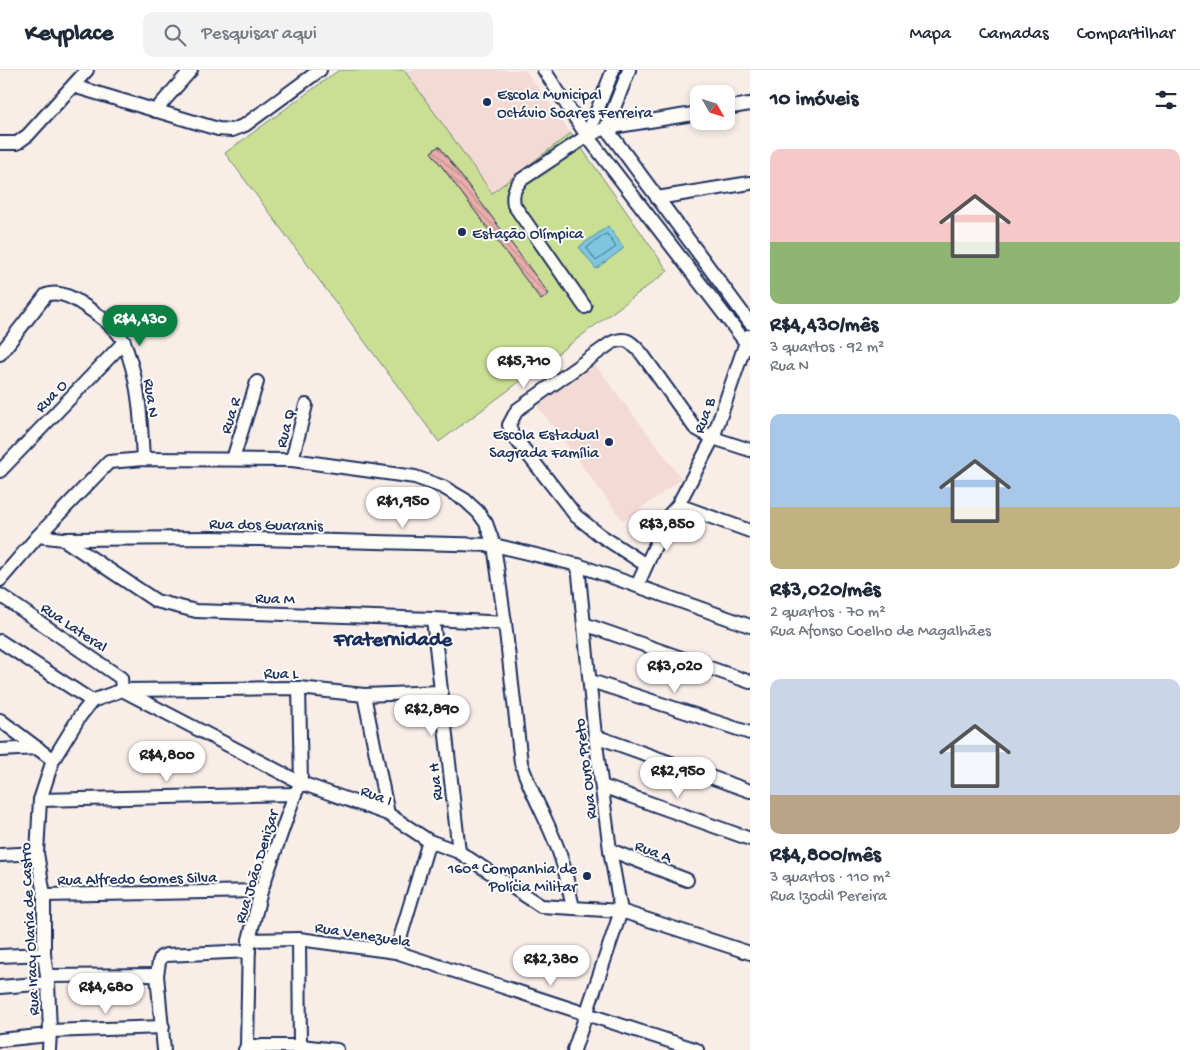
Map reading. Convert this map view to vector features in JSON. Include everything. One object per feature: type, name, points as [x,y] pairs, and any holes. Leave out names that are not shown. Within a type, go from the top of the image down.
[{"type":"street","points":[[0,143],[16,143],[28,135],[87,70]]},
{"type":"street","points":[[155,111],[190,70]]},
{"type":"street","points":[[73,86],[218,129],[232,130],[245,125],[320,70]]},
{"type":"street","points":[[544,70],[587,136],[749,341]]},
{"type":"street","points":[[587,136],[613,70]]},
{"type":"street","points":[[606,128],[629,70]]},
{"type":"street","points":[[735,106],[750,104]]},
{"type":"street","points":[[585,307],[514,205],[512,196],[515,187],[521,180],[587,136],[606,128],[690,114]]},
{"type":"street","points":[[606,128],[750,324]]},
{"type":"street","points":[[657,198],[750,183]]},
{"type":"street","name":"Rua N","points":[[0,354],[46,295],[53,292],[78,301],[93,312],[110,325],[124,342],[140,402],[143,459]]},
{"type":"street","points":[[646,566],[600,535],[576,516],[512,434],[509,425],[517,410],[611,343],[620,339],[626,339],[642,354],[695,428],[713,438],[750,450]]},
{"type":"street","name":"Rua B","points":[[637,586],[668,515],[678,505],[713,438],[749,341]]},
{"type":"street","name":"Rua O","points":[[0,471],[124,342]]},
{"type":"street","name":"Rua R","points":[[233,459],[257,382]]},
{"type":"street","name":"Rua Q","points":[[292,460],[306,405]]},
{"type":"street","points":[[0,580],[38,536],[109,462],[143,459],[292,460],[415,477],[465,500],[478,512],[486,523],[494,546],[522,763],[528,785],[562,860],[572,907]]},
{"type":"street","points":[[678,505],[750,531]]},
{"type":"street","name":"Rua dos Guaranis","points":[[38,536],[63,539],[214,538],[494,546],[578,566],[750,626]]},
{"type":"street","name":"Rua M","points":[[63,539],[156,600],[196,611],[505,623]]},
{"type":"street","name":"Rua Ouro Preto","points":[[574,1050],[621,911],[610,850],[595,736],[578,566]]},
{"type":"street","name":"Rua Lateral","points":[[0,595],[121,678],[122,690]]},
{"type":"street","name":"Rua H","points":[[433,619],[458,852]]},
{"type":"street","points":[[584,624],[750,682]]},
{"type":"street","points":[[1,643],[92,701],[122,690]]},
{"type":"street","points":[[590,681],[750,733]]},
{"type":"street","points":[[40,800],[298,788],[299,688]]},
{"type":"street","name":"Rua L","points":[[122,690],[299,688],[364,695],[440,692]]},
{"type":"street","name":"Rua I","points":[[122,690],[298,788],[388,814],[429,841],[458,852],[541,906],[621,911],[750,954]]},
{"type":"street","points":[[364,695],[388,814]]},
{"type":"street","name":"Rua Iracy Olaria de Castro","points":[[49,1050],[48,979],[44,954],[44,895],[37,853],[40,800],[54,760],[80,716],[92,701]]},
{"type":"street","points":[[0,720],[54,760]]},
{"type":"street","points":[[595,736],[750,791]]},
{"type":"street","points":[[0,750],[38,748]]},
{"type":"street","points":[[602,786],[750,839]]},
{"type":"street","name":"Rua João Denizar","points":[[246,1048],[249,946],[261,891],[298,788]]},
{"type":"street","points":[[396,952],[429,841]]},
{"type":"street","name":"Rua A","points":[[610,850],[687,880]]},
{"type":"street","points":[[0,855],[37,853]]},
{"type":"street","name":"Rua Alfredo Gomes Silva","points":[[44,895],[261,891]]},
{"type":"street","points":[[299,939],[300,1046]]},
{"type":"street","name":"Rua Venezuela","points":[[157,975],[161,957],[166,955],[299,939],[396,952],[697,1050]]},
{"type":"street","points":[[0,956],[44,954]]},
{"type":"street","points":[[0,987],[48,979],[157,975],[164,1050]]},
{"type":"street","points":[[0,1040],[49,1033],[162,1027]]},
{"type":"street","points":[[246,1048],[300,1046],[337,1050]]},
{"type":"shaded area","name":"Escola Municipal Octávio Soares Ferreira","points":[[404,70],[525,70],[571,133],[492,193]]},
{"type":"shaded area","name":"Escola Estadual Sagrada Família","points":[[594,363],[682,479],[623,521],[537,405]]},
{"type":"green space","name":"Estação Olímpica","points":[[339,70],[404,70],[492,193],[571,133],[668,271],[439,442],[225,153]]},
{"type":"water","points":[[608,226],[624,248],[596,269],[579,247]]},
{"type":"building","points":[[439,146],[549,294],[541,300],[431,152]]},
{"type":"place","name":"Escola Municipal Octávio Soares Ferreira","points":[[487,102]]},
{"type":"place","name":"Estação Olímpica","points":[[462,232]]},
{"type":"place","name":"Escola Estadual Sagrada Família","points":[[609,442]]},
{"type":"place","name":"160ª Companhia de Polícia Militar","points":[[587,876]]},
{"type":"district","name":"Fraternidade","points":[[393,638]]}]
